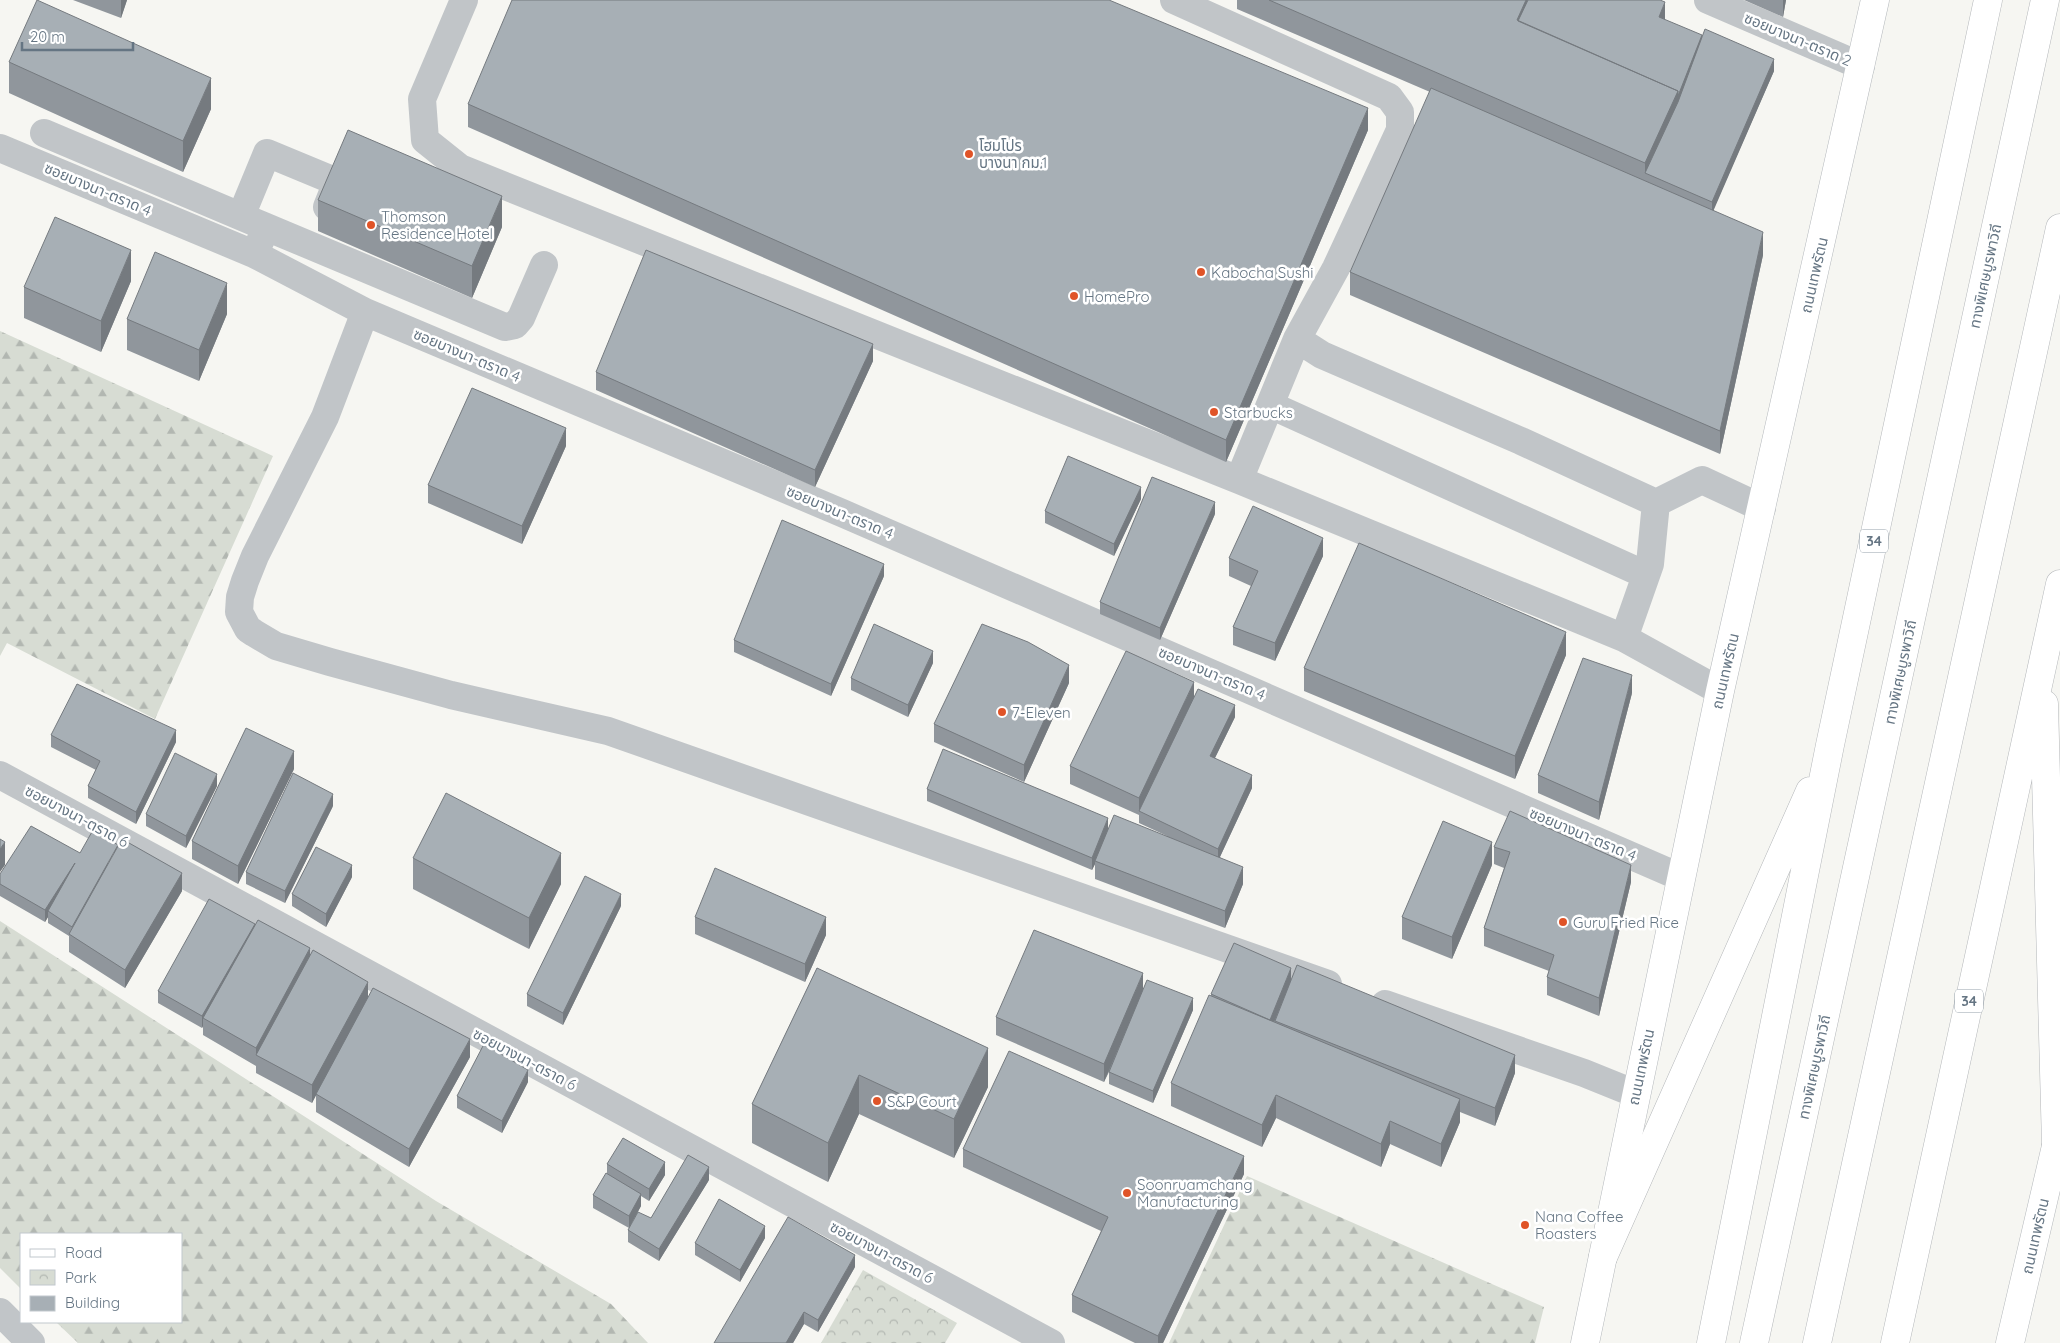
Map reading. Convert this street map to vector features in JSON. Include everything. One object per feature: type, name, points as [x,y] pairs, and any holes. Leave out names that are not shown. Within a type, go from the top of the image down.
[{"type":"main road","name":"ถนนเทพรัตน","points":[[1585,1343],[1680,876],[1875,0]]},
{"type":"main road","name":"34","points":[[1711,1343],[1830,746],[1988,0]]},
{"type":"main road","name":"ทางพิเศษบูรพาวิถี","points":[[1754,1343],[2045,0]]},
{"type":"main road","points":[[1817,1343],[2060,228]]},
{"type":"main road","name":"34","points":[[1895,1343],[2060,584]]},
{"type":"main road","name":"ถนนเทพรัตน","points":[[2010,1343],[2058,1136],[2043,660]]},
{"type":"main road","points":[[1603,1258],[1830,746]]},
{"type":"street","points":[[464,0],[422,99],[425,140],[460,168],[1239,480],[1624,638],[1720,691]]},
{"type":"street","points":[[1174,0],[1389,97],[1400,112],[1400,130],[1336,268],[1297,340],[1239,480]]},
{"type":"street","name":"ซอยบางนา-ตราด 2","points":[[1708,0],[1861,66]]},
{"type":"street","points":[[44,133],[505,327],[515,325],[522,318],[544,265]]},
{"type":"street","name":"ซอยบางนา-ตราด 4","points":[[0,148],[254,254],[365,312],[842,512],[1680,876]]},
{"type":"street","points":[[254,254],[254,221],[267,153],[337,182],[311,246]]},
{"type":"street","points":[[365,312],[326,417],[255,556],[245,581],[240,597],[239,612],[248,629],[254,634],[276,646],[330,662],[451,695],[608,731],[1584,1073],[1636,1094]]},
{"type":"street","points":[[1297,340],[1322,355],[1521,441],[1656,503]]},
{"type":"street","points":[[1270,405],[1646,575]]},
{"type":"street","points":[[1656,503],[1702,480],[1762,508]]},
{"type":"street","points":[[1624,638],[1650,564],[1656,503]]},
{"type":"street","name":"ซอยบางนา-ตราด 6","points":[[0,775],[1051,1343]]},
{"type":"street","points":[[0,1312],[31,1343]]},
{"type":"green space","points":[[0,331],[273,456],[155,719],[7,643],[0,656]]},
{"type":"green space","points":[[0,921],[436,1201],[611,1304],[648,1343],[78,1343],[57,1323],[182,1323],[182,1233],[20,1233],[20,1288],[0,1268]]},
{"type":"green space","points":[[1247,1176],[1544,1307],[1535,1343],[1169,1343]]},
{"type":"green space","points":[[863,1270],[957,1323],[945,1343],[821,1343]]},
{"type":"building","points":[[37,0],[211,78],[183,141],[9,62]]},
{"type":"building","name":"HomePro","points":[[512,0],[1109,0],[1368,108],[1226,440],[468,104]]},
{"type":"building","points":[[1269,0],[1526,0],[1517,20],[1678,91],[1645,163]]},
{"type":"building","points":[[1528,0],[1660,0],[1665,2],[1659,17],[1702,35],[1678,96],[1678,91],[1518,21]]},
{"type":"building","points":[[1705,29],[1774,59],[1712,202],[1645,173],[1678,102]]},
{"type":"building","points":[[1431,88],[1763,232],[1720,431],[1350,272]]},
{"type":"building","points":[[348,130],[502,196],[472,266],[318,200]]},
{"type":"building","points":[[55,217],[131,250],[101,321],[24,287]]},
{"type":"building","points":[[646,250],[873,344],[815,470],[596,372]]},
{"type":"building","points":[[155,252],[227,283],[199,350],[127,319]]},
{"type":"building","points":[[472,388],[566,428],[522,526],[428,485]]},
{"type":"building","points":[[1068,456],[1141,487],[1114,544],[1045,511]]},
{"type":"building","points":[[1152,477],[1215,502],[1160,628],[1100,602]]},
{"type":"building","points":[[1253,506],[1323,538],[1275,643],[1233,627],[1258,571],[1229,558]]},
{"type":"building","points":[[782,520],[884,564],[831,684],[734,640]]},
{"type":"building","points":[[1359,543],[1566,632],[1515,756],[1304,668]]},
{"type":"building","points":[[874,624],[933,651],[908,705],[851,678]]},
{"type":"building","name":"7-Eleven","points":[[982,624],[1028,642],[1069,665],[1024,765],[934,724]]},
{"type":"building","points":[[1126,651],[1194,682],[1139,798],[1070,766]]},
{"type":"building","points":[[1583,658],[1632,675],[1599,802],[1538,775]]},
{"type":"building","points":[[77,684],[176,730],[136,812],[88,786],[100,761],[51,735]]},
{"type":"building","points":[[1198,689],[1235,705],[1210,756],[1252,775],[1218,849],[1139,811]]},
{"type":"building","points":[[246,728],[294,751],[238,866],[192,841]]},
{"type":"building","points":[[943,749],[1108,818],[1092,858],[927,789]]},
{"type":"building","points":[[175,753],[217,774],[186,836],[146,814]]},
{"type":"building","points":[[293,773],[333,794],[285,891],[246,872]]},
{"type":"building","points":[[446,793],[561,853],[529,918],[413,858]]},
{"type":"building","points":[[1510,811],[1631,865],[1599,998],[1547,977],[1554,955],[1484,928],[1510,852],[1494,847]]},
{"type":"building","points":[[1114,815],[1243,867],[1225,911],[1095,861]]},
{"type":"building","points":[[1443,821],[1492,842],[1452,937],[1402,917]]},
{"type":"building","points":[[31,826],[80,853],[93,830],[118,845],[72,927],[48,911],[75,863],[45,910],[0,884],[0,874]]},
{"type":"building","points":[[0,839],[5,842],[0,849]]},
{"type":"building","points":[[122,839],[182,873],[125,970],[69,934]]},
{"type":"building","points":[[316,847],[352,865],[326,914],[292,894]]},
{"type":"building","points":[[715,868],[826,917],[805,964],[695,917]]},
{"type":"building","points":[[585,876],[621,894],[563,1013],[527,994]]},
{"type":"building","points":[[209,899],[255,924],[202,1016],[158,991]]},
{"type":"building","points":[[258,920],[310,948],[256,1048],[203,1018]]},
{"type":"building","points":[[1034,930],[1143,973],[1104,1064],[996,1017]]},
{"type":"building","points":[[1234,943],[1291,968],[1270,1020],[1211,994]]},
{"type":"building","points":[[313,950],[368,982],[312,1085],[256,1055]]},
{"type":"building","points":[[1297,965],[1515,1055],[1495,1108],[1275,1021]]},
{"type":"building","points":[[817,968],[988,1048],[954,1119],[859,1075],[828,1143],[752,1104]]},
{"type":"building","points":[[1147,980],[1193,998],[1153,1091],[1109,1072]]},
{"type":"building","points":[[373,988],[470,1039],[409,1149],[316,1094]]},
{"type":"building","points":[[1209,995],[1460,1099],[1441,1144],[1390,1121],[1381,1144],[1276,1095],[1262,1125],[1171,1083]]},
{"type":"building","points":[[484,1044],[528,1070],[502,1121],[457,1096]]},
{"type":"building","name":"Soonruamchang Manufacturing","points":[[1009,1051],[1244,1156],[1158,1336],[1072,1295],[1108,1217],[963,1149]]},
{"type":"building","points":[[623,1138],[665,1162],[649,1189],[607,1164]]},
{"type":"building","points":[[688,1155],[709,1167],[659,1249],[628,1230],[638,1212],[651,1218]]},
{"type":"building","points":[[606,1173],[641,1194],[629,1216],[593,1195]]},
{"type":"building","points":[[719,1199],[765,1226],[740,1270],[695,1243]]},
{"type":"building","points":[[788,1217],[855,1255],[818,1320],[804,1312],[786,1343],[714,1343]]},
{"type":"place","name":"โฮมโปร บางนา กม.1","points":[[969,154]]},
{"type":"place","name":"Thomson Residence Hotel","points":[[371,225]]},
{"type":"place","name":"Kabocha Sushi","points":[[1201,272]]},
{"type":"place","name":"HomePro","points":[[1074,296]]},
{"type":"place","name":"Starbucks","points":[[1214,412]]},
{"type":"place","name":"7-Eleven","points":[[1002,712]]},
{"type":"place","name":"Guru Fried Rice","points":[[1563,922]]},
{"type":"place","name":"S&P Court","points":[[877,1101]]},
{"type":"place","name":"Soonruamchang Manufacturing","points":[[1127,1193]]},
{"type":"place","name":"Nana Coffee Roasters","points":[[1525,1225]]}]
